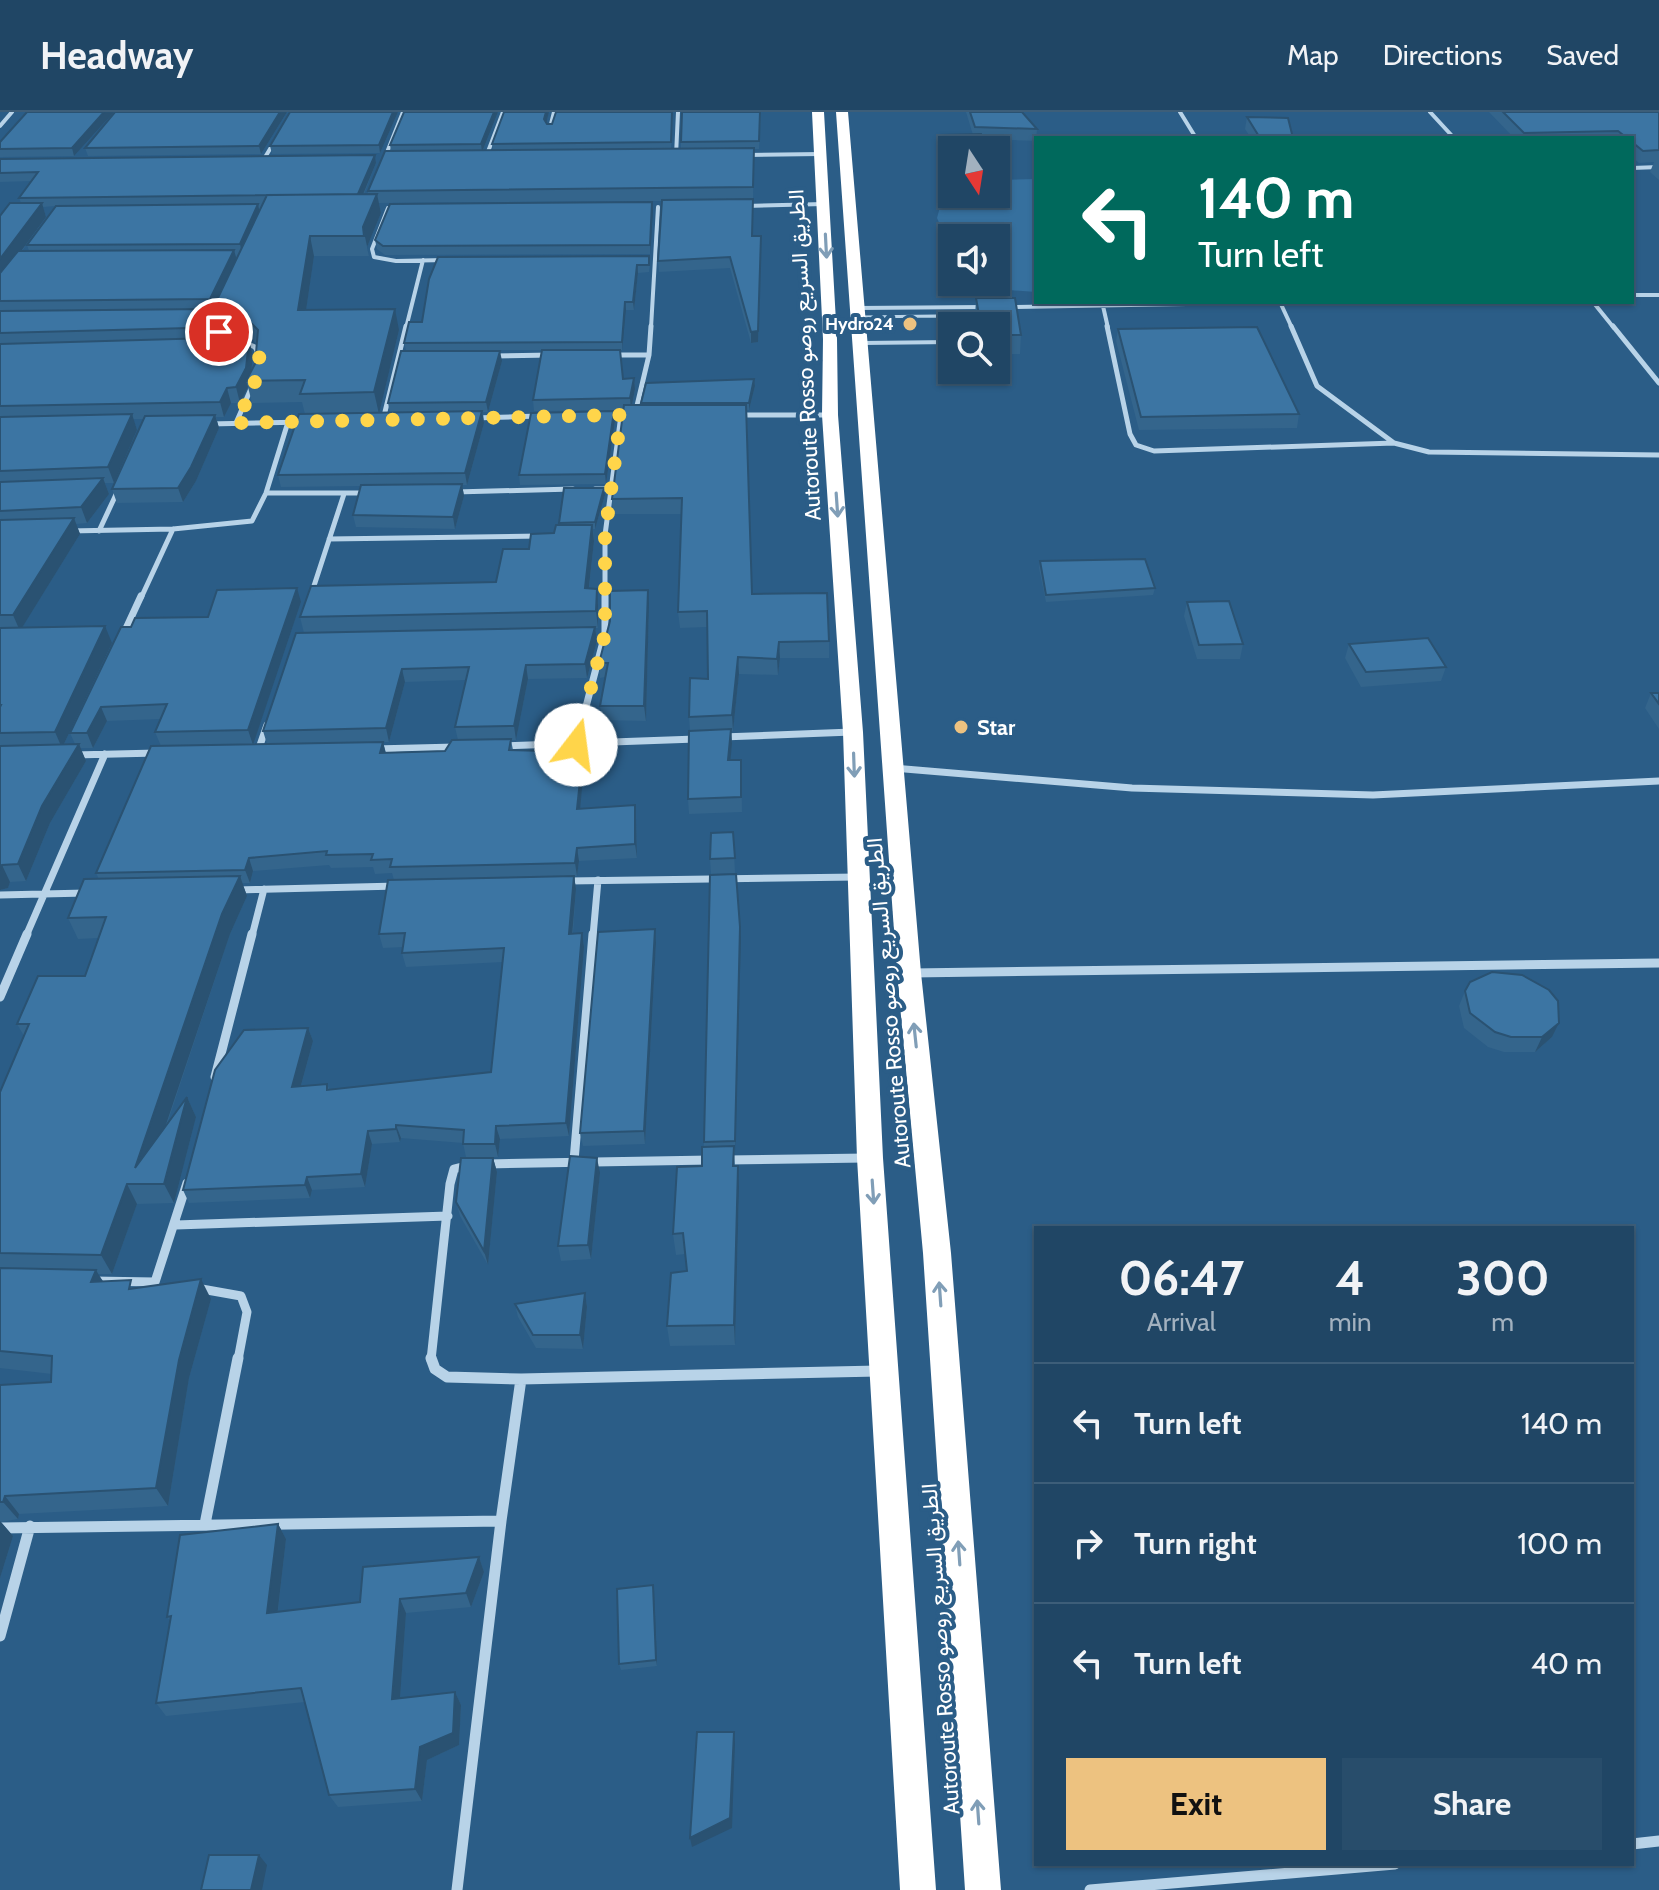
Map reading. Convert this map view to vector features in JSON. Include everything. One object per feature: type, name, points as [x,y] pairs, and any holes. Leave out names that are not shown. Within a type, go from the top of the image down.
[{"type":"highway","name":"Autoroute Rosso الطريق السريع روصو","points":[[818,112],[830,415],[853,732],[870,1158],[918,1890]]},
{"type":"highway","name":"Autoroute Rosso الطريق السريع روصو","points":[[842,112],[909,973],[937,1253],[983,1890]]},
{"type":"street","points":[[0,126],[12,112]]},
{"type":"street","points":[[379,171],[403,112]]},
{"type":"street","points":[[486,157],[503,112]]},
{"type":"street","points":[[550,128],[554,112]]},
{"type":"street","points":[[676,156],[678,112]]},
{"type":"street","points":[[1180,112],[1195,136]]},
{"type":"street","points":[[1430,112],[1452,136]]},
{"type":"street","points":[[264,159],[278,136]]},
{"type":"street","points":[[734,155],[821,154]]},
{"type":"street","points":[[660,156],[691,156]]},
{"type":"street","points":[[471,158],[502,157]]},
{"type":"street","points":[[371,158],[399,158]]},
{"type":"street","points":[[249,160],[275,159]]},
{"type":"street","points":[[1634,168],[1659,167]]},
{"type":"street","points":[[734,206],[824,204]]},
{"type":"street","points":[[642,207],[673,207]]},
{"type":"street","points":[[635,415],[649,355],[658,207]]},
{"type":"street","points":[[376,208],[404,208]]},
{"type":"street","points":[[388,208],[372,249],[374,257],[453,259]]},
{"type":"street","points":[[639,259],[655,259]]},
{"type":"street","points":[[383,420],[423,260]]},
{"type":"street","points":[[228,295],[216,323],[219,332],[255,347],[260,356],[260,370],[236,423]]},
{"type":"street","points":[[1634,295],[1659,295]]},
{"type":"street","points":[[856,312],[1192,304]]},
{"type":"street","points":[[1281,304],[1317,386],[1394,443]]},
{"type":"street","points":[[1595,304],[1659,383]]},
{"type":"street","points":[[1103,306],[1130,434],[1136,445],[1154,451],[1394,443],[1429,452],[1659,455]]},
{"type":"street","points":[[239,347],[255,347]]},
{"type":"street","points":[[477,356],[555,355]]},
{"type":"street","points":[[602,355],[649,355]]},
{"type":"street","points":[[399,356],[414,356]]},
{"type":"street","points":[[605,415],[650,415]]},
{"type":"street","points":[[576,745],[605,634],[605,535],[621,415]]},
{"type":"street","points":[[725,415],[830,415]]},
{"type":"street","points":[[462,418],[542,416]]},
{"type":"street","points":[[367,420],[399,420]]},
{"type":"street","points":[[206,424],[320,421]]},
{"type":"street","points":[[57,531],[247,524],[258,514],[288,422]]},
{"type":"street","points":[[99,531],[124,475]]},
{"type":"street","points":[[104,489],[119,488]]},
{"type":"street","points":[[438,492],[611,489]]},
{"type":"street","points":[[266,493],[376,493]]},
{"type":"street","points":[[305,611],[344,494]]},
{"type":"street","points":[[116,649],[173,529]]},
{"type":"street","points":[[590,535],[605,535]]},
{"type":"street","points":[[329,539],[544,536]]},
{"type":"street","points":[[589,635],[605,634]]},
{"type":"street","points":[[107,636],[122,636]]},
{"type":"street","points":[[258,751],[272,710]]},
{"type":"street","points":[[496,746],[853,732]]},
{"type":"street","points":[[72,742],[66,755],[166,753]]},
{"type":"street","points":[[369,749],[465,747]]},
{"type":"street","points":[[243,751],[274,751]]},
{"type":"street","points":[[0,997],[105,754]]},
{"type":"street","points":[[893,768],[1132,788],[1373,795],[1659,781]]},
{"type":"street","points":[[565,881],[859,877]]},
{"type":"street","points":[[574,1161],[598,880]]},
{"type":"street","points":[[233,890],[407,885]]},
{"type":"street","points":[[212,1088],[264,889]]},
{"type":"street","points":[[0,895],[92,893]]},
{"type":"street","points":[[909,973],[1659,963]]},
{"type":"street","points":[[870,1158],[574,1161],[464,1165],[454,1169],[430,1362],[437,1373],[447,1377],[521,1379],[884,1371]]},
{"type":"street","points":[[155,1282],[176,1225],[188,1179]]},
{"type":"street","points":[[176,1225],[448,1216]]},
{"type":"street","points":[[80,1281],[170,1284]]},
{"type":"street","points":[[184,1286],[241,1296],[247,1312],[205,1524]]},
{"type":"street","points":[[457,1890],[521,1379]]},
{"type":"street","points":[[0,1528],[501,1521]]},
{"type":"street","points":[[0,1636],[30,1526]]},
{"type":"street","points":[[1634,1844],[1659,1841]]},
{"type":"street","points":[[1090,1890],[1372,1866]]},
{"type":"lane","points":[[856,312],[938,316]]},
{"type":"lane","points":[[859,343],[938,342]]},
{"type":"shaded area","points":[[1034,179],[1034,292],[1010,290],[1010,224],[940,224],[937,218],[940,208],[1010,208],[1010,180]]},
{"type":"building","points":[[27,112],[104,112],[72,148],[0,149],[0,142]]},
{"type":"building","points":[[115,112],[280,112],[259,146],[85,148]]},
{"type":"building","points":[[290,112],[393,112],[379,145],[270,146]]},
{"type":"building","points":[[404,112],[494,112],[481,144],[390,145]]},
{"type":"building","points":[[504,112],[546,112],[544,119],[547,124],[552,124],[556,112],[672,112],[671,142],[492,144]]},
{"type":"building","points":[[682,112],[760,112],[759,141],[681,142]]},
{"type":"building","points":[[970,112],[1022,112],[1037,129],[975,127]]},
{"type":"building","points":[[1503,112],[1659,112],[1659,150],[1643,151],[1634,144],[1634,136],[1624,136],[1618,131],[1524,133]]},
{"type":"building","points":[[1247,117],[1288,118],[1292,136],[1259,136]]},
{"type":"building","points":[[981,134],[982,136],[940,136]]},
{"type":"building","points":[[754,148],[753,187],[368,191],[385,151]]},
{"type":"building","points":[[375,155],[358,194],[19,198],[38,172],[0,173],[0,159]]},
{"type":"building","points":[[377,194],[363,227],[364,236],[310,236],[298,310],[395,309],[374,392],[300,394],[305,380],[246,381],[255,364],[258,330],[245,317],[218,307],[216,302],[267,195]]},
{"type":"building","points":[[753,199],[752,236],[761,236],[758,331],[751,332],[730,257],[658,261],[662,200]]},
{"type":"building","points":[[652,202],[650,245],[383,246],[375,240],[390,204]]},
{"type":"building","points":[[10,203],[42,203],[0,259],[0,216]]},
{"type":"building","points":[[258,204],[240,244],[27,245],[56,206]]},
{"type":"building","points":[[234,250],[210,299],[0,301],[0,273],[18,251]]},
{"type":"building","points":[[649,256],[649,265],[637,265],[633,302],[625,302],[622,342],[404,343],[409,322],[422,322],[429,279],[438,257]]},
{"type":"building","points":[[976,298],[1015,298],[1021,335],[1010,335],[1010,312],[978,312]]},
{"type":"building","points":[[207,309],[211,321],[227,327],[0,333],[0,311]]},
{"type":"building","points":[[1257,327],[1299,414],[1141,417],[1118,329]]},
{"type":"building","points":[[246,337],[249,341],[246,368],[236,387],[227,388],[220,402],[0,406],[0,344]]},
{"type":"building","points":[[542,350],[620,350],[623,379],[634,378],[630,398],[533,400]]},
{"type":"building","points":[[401,351],[500,351],[486,402],[388,403]]},
{"type":"building","points":[[754,379],[749,403],[641,403],[646,383]]},
{"type":"building","points":[[624,405],[746,405],[752,594],[827,593],[829,641],[779,642],[777,659],[738,657],[732,715],[689,717],[690,678],[708,679],[707,611],[678,612],[682,498],[612,499]]},
{"type":"building","points":[[482,411],[465,473],[278,475],[299,414]]},
{"type":"building","points":[[614,411],[605,474],[519,475],[531,413]]},
{"type":"building","points":[[132,414],[108,467],[0,471],[0,417]]},
{"type":"building","points":[[215,415],[178,488],[112,489],[145,416]]},
{"type":"building","points":[[103,478],[81,507],[0,511],[0,482]]},
{"type":"building","points":[[462,484],[453,517],[353,515],[361,485]]},
{"type":"building","points":[[564,488],[604,488],[595,522],[559,523]]},
{"type":"building","points":[[74,518],[13,615],[0,615],[0,520]]},
{"type":"building","points":[[556,525],[592,525],[585,588],[597,589],[596,611],[300,617],[311,586],[496,582],[503,549],[529,549],[531,534],[554,533]]},
{"type":"building","points":[[1145,559],[1155,588],[1046,595],[1040,561]]},
{"type":"building","points":[[297,588],[248,730],[155,732],[167,704],[101,707],[87,733],[70,733],[121,627],[131,627],[135,618],[208,617],[217,590]]},
{"type":"building","points":[[648,590],[644,706],[600,706],[608,663],[599,663],[610,621],[610,591]]},
{"type":"building","points":[[1229,601],[1243,644],[1199,645],[1187,602]]},
{"type":"building","points":[[105,626],[55,732],[0,733],[0,628]]},
{"type":"building","points":[[595,627],[585,664],[526,665],[514,726],[455,727],[469,667],[402,669],[386,728],[263,731],[296,633]]},
{"type":"building","points":[[1428,638],[1446,667],[1366,672],[1349,644]]},
{"type":"building","points":[[1651,693],[1659,693],[1659,704]]},
{"type":"building","points":[[731,729],[728,760],[741,760],[741,797],[688,799],[689,731]]},
{"type":"building","points":[[511,739],[509,750],[583,752],[577,809],[635,805],[635,844],[577,848],[575,863],[390,867],[392,859],[371,860],[373,854],[326,855],[327,851],[249,858],[245,870],[96,873],[151,746],[383,742],[380,753],[445,751],[452,740]]},
{"type":"building","points":[[79,744],[42,806],[18,864],[2,865],[0,870],[0,746]]},
{"type":"building","points":[[733,832],[735,858],[710,859],[711,833]]},
{"type":"building","points":[[736,874],[740,927],[735,1141],[704,1142],[710,875]]},
{"type":"building","points":[[240,876],[222,914],[135,1168],[187,1097],[164,1184],[127,1184],[101,1255],[0,1253],[0,1092],[29,1024],[17,1024],[38,976],[85,976],[106,917],[68,918],[84,879]]},
{"type":"building","points":[[574,876],[569,934],[582,933],[566,1123],[496,1126],[495,1144],[463,1144],[464,1130],[396,1125],[396,1129],[368,1131],[361,1174],[307,1177],[305,1185],[183,1190],[215,1070],[244,1030],[308,1028],[292,1087],[327,1084],[327,1090],[491,1072],[504,948],[402,953],[405,933],[379,934],[388,880]]},
{"type":"building","points":[[655,929],[644,1131],[580,1133],[598,932]]},
{"type":"building","points":[[1492,972],[1522,975],[1549,990],[1558,1001],[1559,1023],[1542,1037],[1511,1037],[1495,1032],[1470,1013],[1465,991],[1470,982]]},
{"type":"building","points":[[734,1146],[733,1166],[738,1166],[734,1325],[667,1326],[671,1273],[687,1271],[683,1233],[673,1234],[677,1167],[702,1166],[702,1147]]},
{"type":"building","points":[[570,1156],[597,1158],[588,1245],[558,1246]]},
{"type":"building","points":[[461,1158],[493,1158],[484,1251],[456,1202]]},
{"type":"building","points":[[0,1268],[96,1270],[91,1282],[131,1280],[129,1289],[201,1279],[179,1360],[156,1488],[5,1496],[0,1502],[0,1385],[51,1382],[52,1356],[0,1351]]},
{"type":"building","points":[[585,1293],[580,1335],[533,1335],[515,1304]]},
{"type":"building","points":[[278,1524],[267,1613],[360,1602],[363,1567],[479,1557],[466,1593],[400,1599],[392,1699],[455,1692],[453,1733],[420,1747],[415,1789],[329,1795],[301,1688],[156,1703],[171,1616],[167,1617],[180,1535]]},
{"type":"building","points":[[653,1585],[656,1660],[619,1664],[617,1589]]},
{"type":"building","points":[[697,1732],[734,1732],[730,1818],[690,1838]]},
{"type":"building","points":[[209,1855],[259,1855],[251,1890],[201,1890]]},
{"type":"place","name":"Hydro24","points":[[910,324]]},
{"type":"place","name":"Star","points":[[961,727]]},
{"type":"route","points":[[219,332],[255,347],[260,356],[260,370],[236,423],[621,415],[605,535],[605,634],[576,745]]}]
